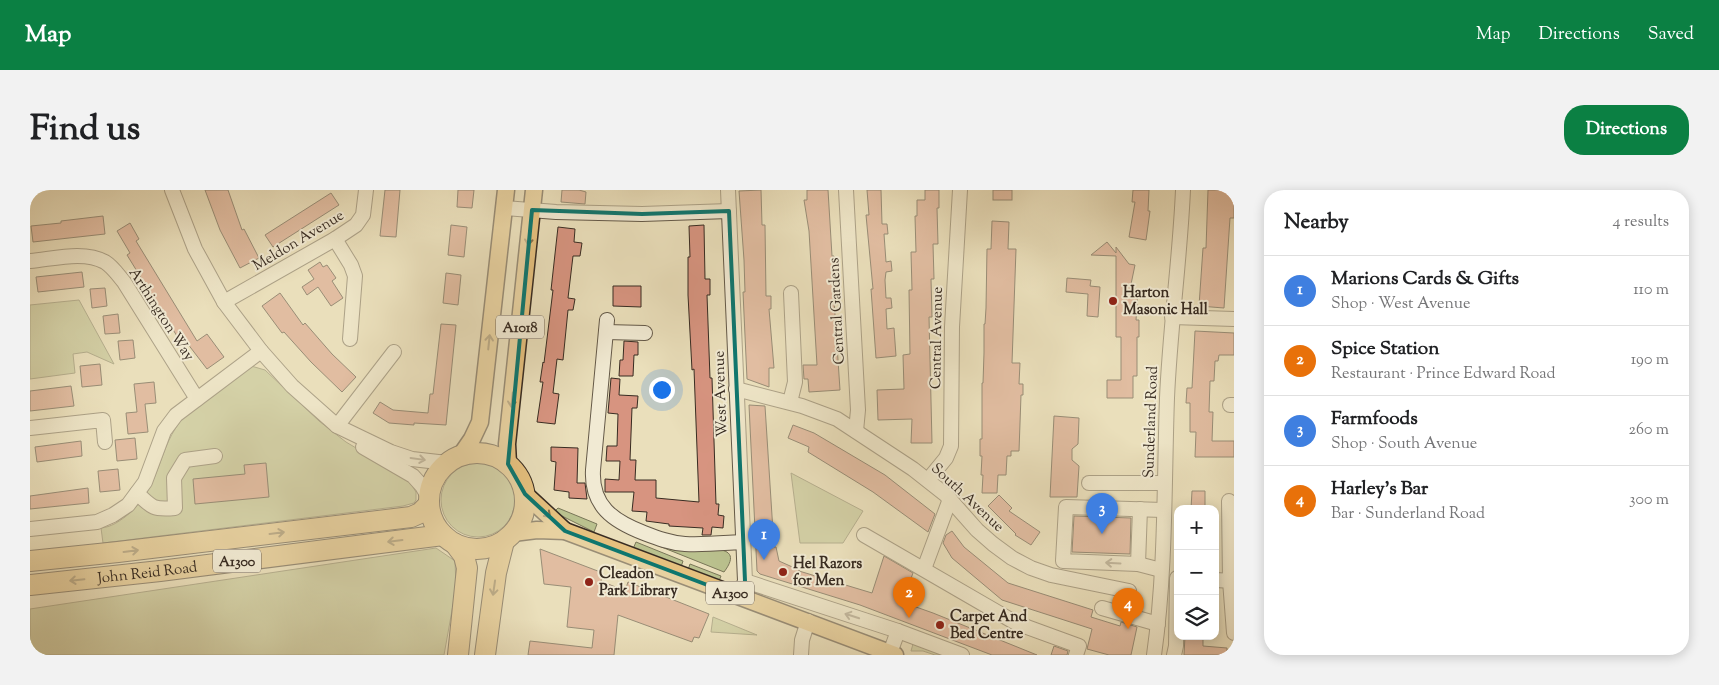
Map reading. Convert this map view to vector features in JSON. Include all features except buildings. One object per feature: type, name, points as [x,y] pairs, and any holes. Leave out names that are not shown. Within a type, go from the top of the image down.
[{"type":"highway","points":[[458,655],[467,568],[464,556],[436,526],[431,516],[429,501],[431,484],[438,472],[454,459],[478,452],[494,456],[508,464],[522,483],[525,494],[523,514],[508,537],[496,573],[485,655]]},
{"type":"highway","name":"John Reid Road","points":[[30,561],[411,517],[420,513],[429,501]]},
{"type":"highway","points":[[449,540],[469,548],[481,549],[493,546],[508,537]]},
{"type":"highway","name":"John Reid Road","points":[[31,585],[449,540]]},
{"type":"main road","name":"A1018","points":[[454,459],[472,439],[480,422],[506,190]]},
{"type":"main road","name":"A1018","points":[[508,464],[508,437],[534,190]]},
{"type":"main road","name":"A1300","points":[[525,494],[565,531]]},
{"type":"main road","name":"A1300","points":[[508,537],[537,530],[565,531],[892,654]]},
{"type":"street","points":[[172,190],[195,249],[224,302],[261,351],[292,386],[346,435],[373,454],[413,476],[422,486],[429,501]]},
{"type":"street","name":"Meldon Avenue","points":[[224,302],[335,239],[356,225],[363,215],[366,190]]},
{"type":"street","name":"West Avenue","points":[[728,190],[745,581],[739,597]]},
{"type":"street","name":"Central Gardens","points":[[846,190],[858,410],[856,431]]},
{"type":"street","name":"Central Avenue","points":[[928,480],[946,458],[951,446],[952,327],[960,190]]},
{"type":"street","name":"Sunderland Road","points":[[1154,655],[1161,574],[1167,396],[1183,190]]},
{"type":"street","points":[[504,208],[642,214],[729,211]]},
{"type":"street","points":[[335,239],[351,265],[355,276],[350,340]]},
{"type":"street","name":"Arthington Way","points":[[30,261],[80,256],[105,262],[124,282],[197,399]]},
{"type":"street","points":[[790,402],[795,382],[791,293]]},
{"type":"street","points":[[1172,317],[1234,319]]},
{"type":"street","points":[[644,333],[606,326],[592,476],[595,492],[600,502],[615,519],[638,531],[663,540],[687,544],[743,542]]},
{"type":"street","points":[[30,530],[97,522],[113,515],[128,504],[148,476],[164,431],[176,415],[261,351]]},
{"type":"street","points":[[337,426],[394,352]]},
{"type":"street","name":"South Avenue","points":[[736,389],[790,402],[837,419],[914,469],[950,499],[977,530],[993,544],[1012,558],[1031,568],[1052,575],[1130,591]]},
{"type":"street","points":[[30,428],[103,420],[105,442]]},
{"type":"street","points":[[337,426],[412,459],[454,459]]},
{"type":"street","points":[[137,493],[150,506],[159,510],[175,508],[174,478],[185,460],[215,456]]},
{"type":"street","points":[[1089,483],[1164,483]]},
{"type":"street","points":[[924,569],[950,499]]},
{"type":"street","points":[[1229,500],[1234,633]]},
{"type":"street","points":[[1163,510],[1066,507],[1063,561],[1138,564],[1161,574],[1174,577]]},
{"type":"street","points":[[1138,564],[1140,509]]},
{"type":"street","points":[[864,535],[1016,623],[1079,646],[1076,655]]},
{"type":"street","points":[[1219,580],[1232,581]]},
{"type":"street","points":[[745,581],[898,631],[962,655]]},
{"type":"street","points":[[1174,655],[1178,595]]},
{"type":"street","points":[[1102,608],[1158,624]]},
{"type":"street","points":[[801,655],[802,640],[808,621]]},
{"type":"street","points":[[892,654],[898,631]]},
{"type":"highlighted area","points":[[532,210],[642,214],[729,211],[745,581],[739,597],[565,531],[525,494],[508,464]]},
{"type":"green space","points":[[79,300],[114,364],[87,352],[73,354],[75,373],[30,379],[30,305]]},
{"type":"green space","points":[[251,366],[265,370],[319,421],[346,442],[408,479],[416,492],[414,503],[403,506],[103,543],[101,528],[108,527],[117,522],[137,506],[153,480],[169,441],[185,416]]},
{"type":"green space","points":[[471,463],[485,463],[499,469],[509,479],[515,493],[515,507],[509,521],[499,531],[485,537],[471,537],[457,531],[447,521],[441,507],[441,493],[447,479],[457,469]]},
{"type":"green space","points":[[791,473],[863,511],[843,543],[800,543]]},
{"type":"green space","points":[[558,508],[597,524],[594,532],[554,512]]},
{"type":"green space","points":[[636,542],[683,561],[681,567],[633,549]]},
{"type":"green space","points":[[659,546],[687,550],[720,550],[727,552],[730,556],[730,562],[724,572]]},
{"type":"green space","points":[[436,548],[455,561],[456,588],[444,655],[30,655],[30,609]]},
{"type":"green space","points":[[690,564],[721,576],[719,581],[688,570]]},
{"type":"green space","points":[[713,617],[757,635],[711,632]]},
{"type":"green space","points":[[913,644],[943,655],[911,651]]},
{"type":"place","name":"Harton Masonic Hall","points":[[1113,301]]},
{"type":"place","name":"Farmfoods","points":[[1102,534]]},
{"type":"place","name":"Marions Cards & Gifts","points":[[764,560]]},
{"type":"place","name":"Hel Razors for Men","points":[[783,572]]},
{"type":"place","name":"Cleadon Park Library","points":[[589,582]]},
{"type":"place","name":"Spice Station","points":[[909,618]]},
{"type":"place","name":"Carpet And Bed Centre","points":[[940,625]]},
{"type":"place","name":"Harley’s Bar","points":[[1128,629]]}]
